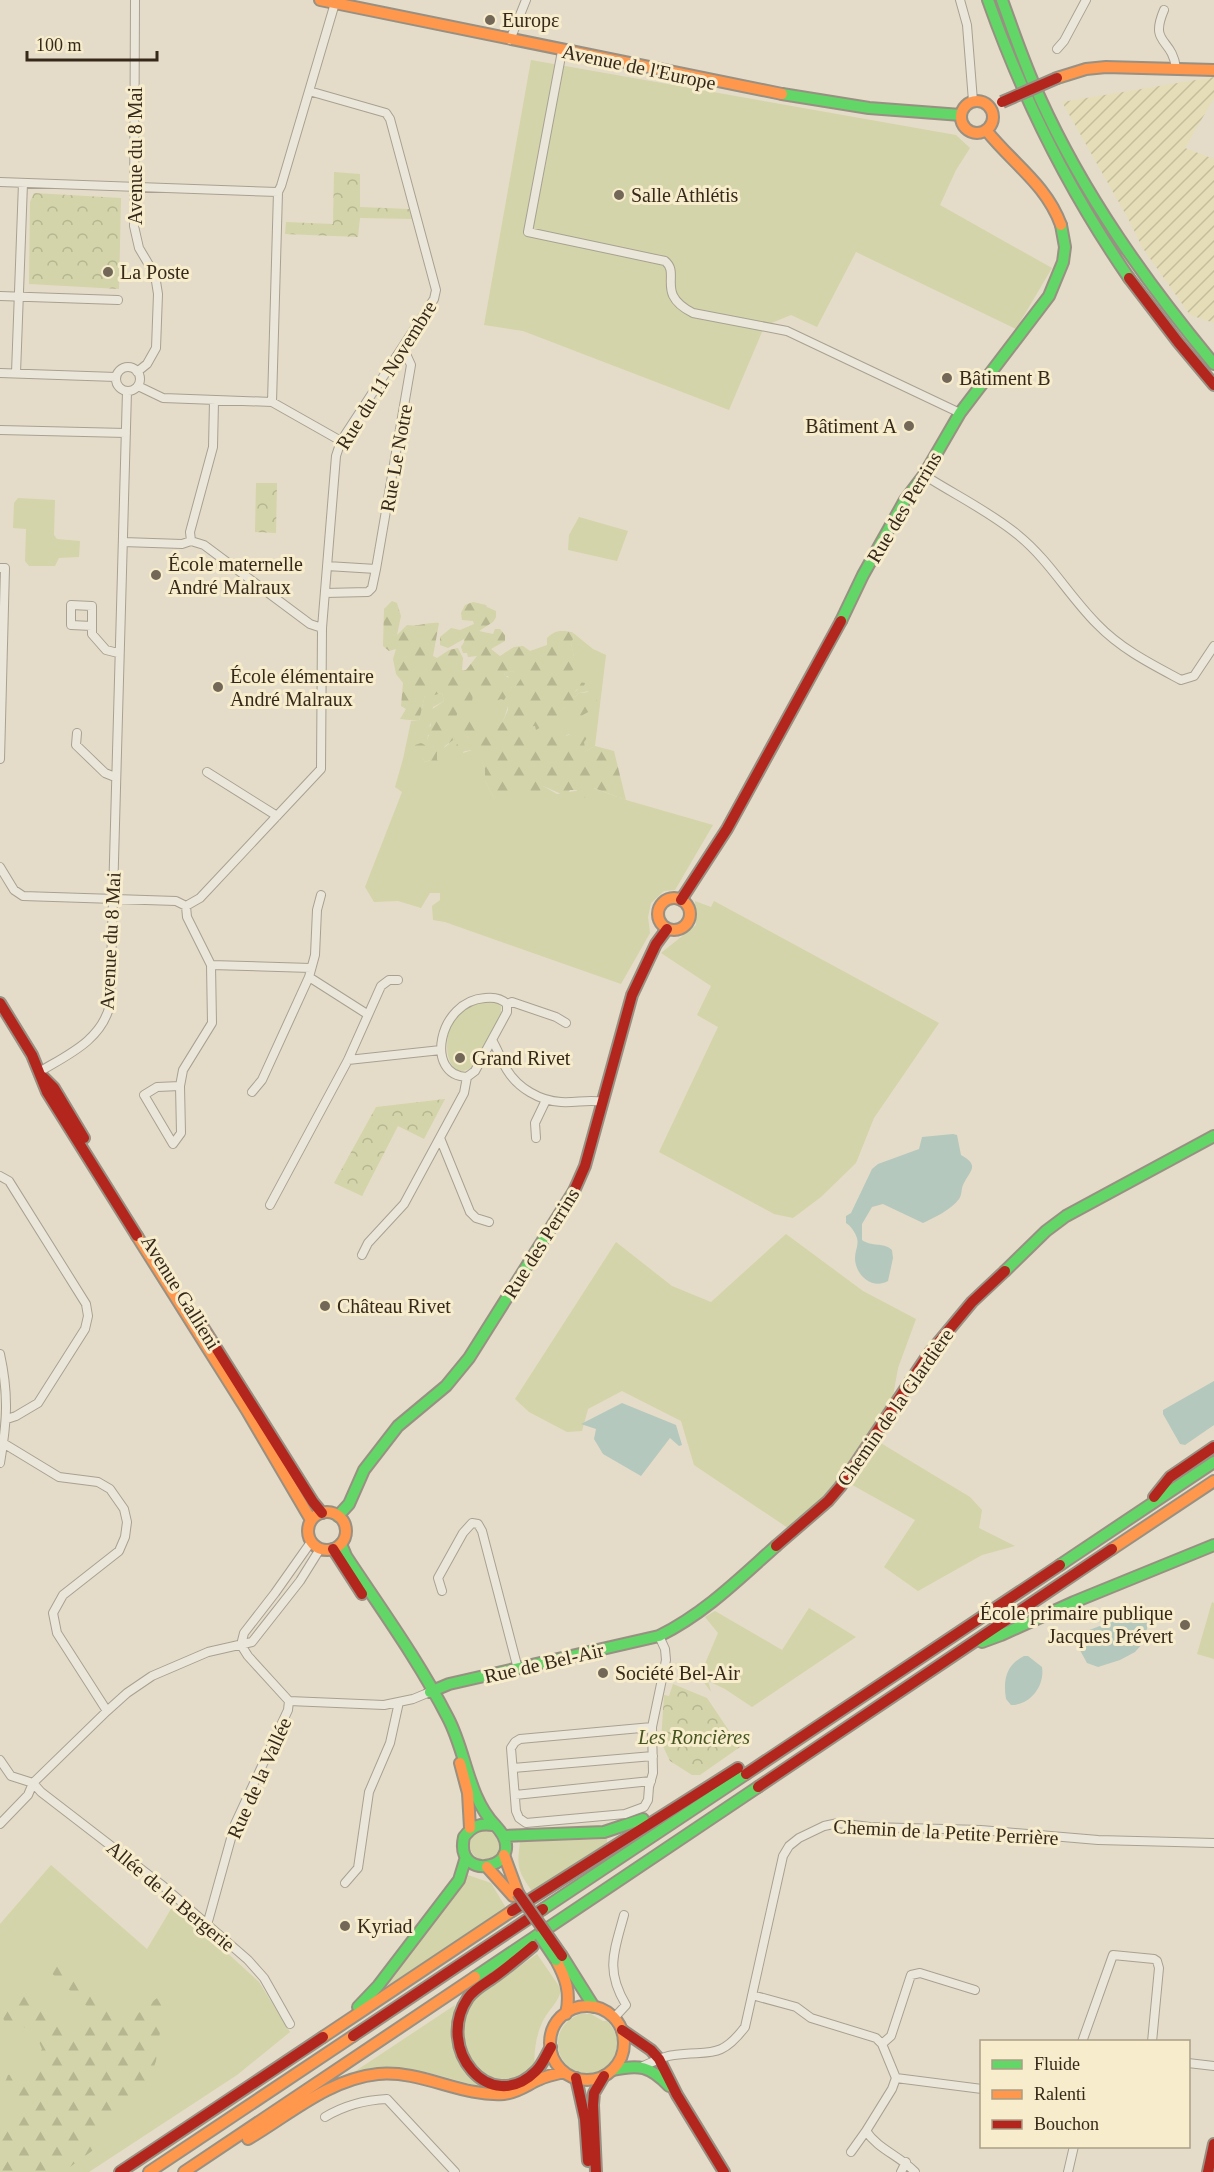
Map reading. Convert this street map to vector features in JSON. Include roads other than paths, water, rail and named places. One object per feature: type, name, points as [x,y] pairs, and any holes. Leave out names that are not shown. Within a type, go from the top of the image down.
[{"type":"main road","name":"Avenue de l'Europe","points":[[321,0],[735,87],[869,108],[961,115]]},
{"type":"main road","points":[[988,0],[1008,56],[1028,102],[1091,220],[1142,296],[1214,385]]},
{"type":"main road","points":[[1002,0],[1030,72],[1076,170],[1150,284],[1214,364]]},
{"type":"main road","points":[[991,110],[1002,102],[1079,70],[1096,68],[1214,70]]},
{"type":"main road","points":[[973,101],[981,101],[991,110],[992,123],[986,130],[971,132],[963,125],[961,115],[964,106],[973,101]]},
{"type":"main road","name":"Rue des Perrins","points":[[681,900],[727,829],[845,615],[863,575],[905,500],[924,475],[960,413],[1049,296],[1060,275],[1065,256],[1064,233],[1049,200],[1036,181],[994,141],[986,130]]},
{"type":"main road","points":[[677,898],[681,900],[688,908],[689,919],[678,930],[668,929],[663,926],[658,917],[660,907],[667,900],[677,898]]},
{"type":"main road","name":"Rue des Perrins","points":[[338,1516],[348,1504],[364,1470],[374,1455],[398,1426],[446,1386],[469,1358],[571,1199],[585,1166],[632,995],[656,944],[668,929]]},
{"type":"main road","name":"Avenue Gallieni","points":[[0,1003],[32,1055],[47,1092],[63,1119],[199,1335],[311,1520]]},
{"type":"main road","name":"Avenue Gallieni","points":[[0,1015],[39,1072],[54,1088],[177,1287],[313,1502],[322,1512]]},
{"type":"main road","name":"Chemin de la Glardière","points":[[659,1636],[682,1625],[703,1610],[828,1501],[840,1487],[928,1355],[948,1329],[972,1302],[1046,1231],[1066,1216],[1214,1136]]},
{"type":"main road","points":[[1145,1509],[1170,1477],[1214,1447]]},
{"type":"main road","points":[[149,2172],[1214,1462]]},
{"type":"main road","points":[[185,2172],[1214,1481]]},
{"type":"main road","points":[[337,1547],[346,1532],[343,1520],[333,1513],[322,1512],[311,1520],[308,1530],[316,1545],[337,1547],[346,1556],[449,1719],[481,1808],[504,1836],[506,1845],[504,1855],[516,1894]]},
{"type":"main road","points":[[972,1645],[1001,1637],[1052,1611],[1214,1545]]},
{"type":"main road","name":"Rue de Bel-Air","points":[[430,1692],[449,1684],[659,1636]]},
{"type":"main road","points":[[430,1692],[461,1766],[468,1793],[471,1828]]},
{"type":"main road","points":[[120,2172],[577,1867],[771,1747],[796,1740]]},
{"type":"main road","points":[[504,1836],[604,1833],[640,1821],[696,1793]]},
{"type":"main road","points":[[331,2030],[378,1986],[459,1880],[466,1857],[463,1843],[465,1835],[471,1828],[483,1823],[494,1825]]},
{"type":"main road","points":[[466,1857],[476,1865],[487,1867],[497,1863],[504,1855]]},
{"type":"main road","points":[[487,1867],[516,1894],[594,2007]]},
{"type":"main road","points":[[575,1910],[519,1959],[469,1996],[458,2019],[456,2034],[458,2048],[468,2070],[494,2086],[520,2082],[535,2072],[551,2048],[555,2026],[566,2014],[577,2008],[594,2007],[605,2011],[614,2018],[622,2030],[651,2050],[659,2059],[677,2095],[724,2172]]},
{"type":"main road","points":[[559,1958],[570,1991],[566,2014]]},
{"type":"main road","points":[[596,2172],[594,2093],[619,2062],[624,2049],[622,2030]]},
{"type":"main road","points":[[551,2048],[555,2061],[564,2072],[576,2078],[591,2080],[609,2073],[643,2066],[657,2073],[677,2095]]},
{"type":"main road","points":[[185,2172],[256,2134],[328,2091],[352,2080],[377,2074],[397,2073],[485,2093],[504,2094],[519,2091],[540,2079],[564,2072]]},
{"type":"main road","points":[[576,2078],[582,2095],[589,2172]]},
{"type":"main road","points":[[1208,2172],[1214,2144]]},
{"type":"street","name":"Avenue du 8 Mai","points":[[135,0],[134,226],[137,243],[152,269],[158,294],[156,348],[147,364],[137,372]]},
{"type":"street","points":[[510,40],[526,0]]},
{"type":"street","points":[[960,0],[967,25],[973,101]]},
{"type":"street","points":[[1057,49],[1064,41],[1086,0]]},
{"type":"street","points":[[272,402],[278,192],[335,3]]},
{"type":"street","points":[[1164,10],[1158,30],[1173,54],[1176,68]]},
{"type":"street","points":[[562,51],[528,232],[665,261],[670,265],[670,283],[675,301],[685,309],[693,313],[787,331],[960,413]]},
{"type":"street","name":"Rue du 11 Novembre","points":[[186,906],[200,898],[321,769],[322,628],[336,456],[341,441],[434,299],[436,290],[390,119],[386,113],[309,91]]},
{"type":"street","points":[[0,182],[278,192]]},
{"type":"street","points":[[16,373],[23,183]]},
{"type":"street","points":[[0,296],[118,300]]},
{"type":"street","name":"Rue Le Notre","points":[[325,592],[368,592],[372,588],[411,365],[406,354],[400,352]]},
{"type":"street","points":[[124,368],[131,368],[137,372],[140,379],[138,386],[127,391],[118,387],[116,377],[124,368]]},
{"type":"street","points":[[0,373],[116,377]]},
{"type":"street","points":[[138,386],[163,398],[272,402],[341,441]]},
{"type":"street","name":"Avenue du 8 Mai","points":[[39,1072],[92,1038],[105,1020],[110,1005],[127,391]]},
{"type":"street","points":[[191,541],[190,532],[213,447],[214,401]]},
{"type":"street","points":[[0,430],[126,433]]},
{"type":"street","points":[[924,475],[995,518],[1018,535],[1039,555],[1096,624],[1135,656],[1181,680],[1194,676],[1214,646]]},
{"type":"street","points":[[123,542],[182,544],[191,541],[204,545],[310,624],[322,628]]},
{"type":"street","points":[[327,566],[375,569]]},
{"type":"street","points":[[0,568],[5,568],[0,759]]},
{"type":"street","points":[[92,626],[92,634],[106,650],[118,653]]},
{"type":"street","points":[[77,733],[76,745],[105,773],[115,777]]},
{"type":"street","points":[[207,772],[277,816]]},
{"type":"street","points":[[0,867],[14,890],[22,896],[176,901],[186,906],[187,917],[211,965],[212,1023],[183,1070],[180,1086],[181,1132],[173,1143],[144,1095],[157,1087],[180,1086]]},
{"type":"street","points":[[252,1092],[262,1080],[310,972],[315,955],[317,910],[321,895]]},
{"type":"street","points":[[211,965],[310,972],[367,1014]]},
{"type":"street","points":[[270,1205],[348,1060],[381,986],[390,980],[398,980]]},
{"type":"street","points":[[486,998],[502,999],[507,1004],[508,1010],[492,1040],[475,1071],[467,1077],[459,1077],[450,1070],[441,1050],[442,1035],[448,1021],[464,1005],[486,998]]},
{"type":"street","points":[[507,1004],[512,1002],[556,1017],[566,1023]]},
{"type":"street","points":[[492,1040],[512,1077],[525,1088],[546,1100],[603,1102]]},
{"type":"street","points":[[348,1060],[441,1050]]},
{"type":"street","points":[[362,1255],[368,1242],[405,1204],[464,1093],[467,1077]]},
{"type":"street","points":[[536,1138],[535,1123],[546,1100]]},
{"type":"street","points":[[440,1138],[470,1212],[476,1218],[489,1222]]},
{"type":"street","points":[[0,1176],[9,1181],[86,1304],[88,1316],[85,1329],[38,1403],[7,1419]]},
{"type":"street","points":[[0,1354],[5,1377],[3,1402],[7,1419],[0,1463]]},
{"type":"street","points":[[3,1443],[59,1477],[98,1482],[110,1489],[124,1509],[127,1522],[125,1537],[119,1551],[63,1595],[53,1613],[57,1633],[107,1711]]},
{"type":"street","points":[[442,1591],[438,1578],[463,1533],[472,1523],[478,1524],[482,1531],[518,1669]]},
{"type":"street","points":[[316,1545],[244,1633],[241,1645],[248,1656],[289,1701],[384,1705],[413,1699],[430,1692]]},
{"type":"street","points":[[0,1824],[28,1795],[33,1784],[127,1693],[156,1674],[208,1652],[252,1642],[300,1581],[316,1545]]},
{"type":"street","points":[[652,1728],[520,1739],[515,1742],[511,1748],[516,1811],[519,1818],[526,1823],[563,1821],[635,1812],[644,1807],[648,1800],[653,1773],[652,1728],[666,1660],[665,1649],[659,1636]]},
{"type":"street","name":"Rue de la Vallée","points":[[207,1925],[235,1824],[288,1710],[289,1701]]},
{"type":"street","points":[[345,1883],[358,1868],[369,1791],[390,1743],[399,1702]]},
{"type":"street","points":[[513,1768],[653,1756]]},
{"type":"street","name":"Allée de la Bergerie","points":[[0,1760],[10,1776],[33,1784],[163,1886],[248,1960],[264,1978],[290,2024]]},
{"type":"street","points":[[515,1795],[651,1781]]},
{"type":"street","name":"Chemin de la Petite Perrière","points":[[643,2066],[675,2054],[717,2052],[728,2046],[746,2027],[785,1850],[799,1838],[828,1825],[838,1823],[870,1827],[981,1830],[1128,1842],[1214,1843]]},
{"type":"street","points":[[614,2018],[626,2005],[616,1987],[612,1964],[624,1915]]},
{"type":"street","points":[[1083,2040],[1113,1955],[1157,1961],[1159,1968],[1152,2040]]},
{"type":"street","points":[[882,2044],[891,2036],[911,1975],[920,1973],[975,1990]]},
{"type":"street","points":[[752,1995],[796,2007],[811,2018],[876,2038],[882,2044],[896,2078],[892,2089],[851,2152]]},
{"type":"street","points":[[1190,2063],[1214,2066]]},
{"type":"street","points":[[896,2078],[980,2089]]},
{"type":"street","points":[[326,2117],[340,2108],[367,2100],[387,2099],[455,2172]]},
{"type":"street","points":[[866,2131],[877,2145],[906,2162],[915,2172]]},
{"type":"street","points":[[1068,2172],[1074,2148]]},
{"type":"street","points":[[901,2172],[906,2162]]},
{"type":"place","name":"Εuropε","points":[[490,20]]},
{"type":"place","name":"Salle Athlétis","points":[[619,195]]},
{"type":"place","name":"La Poste","points":[[108,272]]},
{"type":"place","name":"Bâtiment B","points":[[947,378]]},
{"type":"place","name":"Bâtiment A","points":[[909,426]]},
{"type":"place","name":"École maternelle André Malraux","points":[[156,575]]},
{"type":"place","name":"École élémentaire André Malraux","points":[[218,687]]},
{"type":"place","name":"Grand Rivet","points":[[460,1058]]},
{"type":"place","name":"Château Rivet","points":[[325,1306]]},
{"type":"place","name":"École primaire publique Jacques Prévert","points":[[1185,1625]]},
{"type":"place","name":"Société Bel-Air","points":[[603,1673]]},
{"type":"place","name":"Kyriad","points":[[345,1926]]},
{"type":"park label","name":"Les Roncières","points":[[694,1737]]}]
